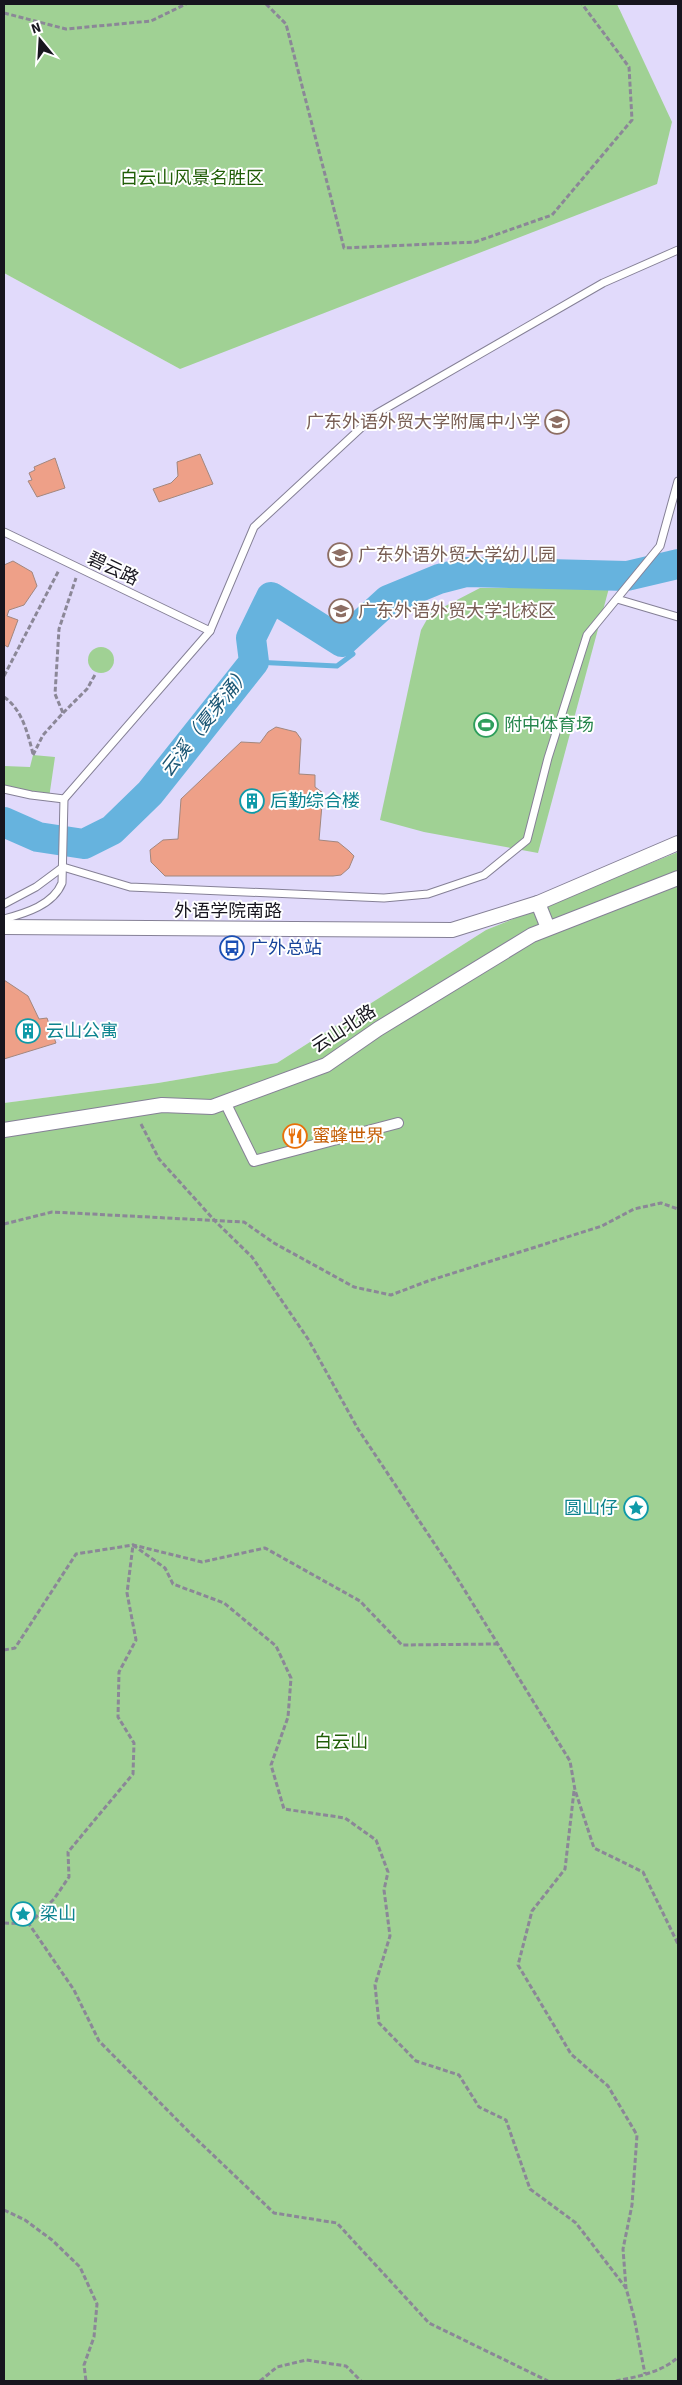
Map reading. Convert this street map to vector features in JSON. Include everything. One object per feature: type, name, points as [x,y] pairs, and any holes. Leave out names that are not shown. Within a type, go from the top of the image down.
[{"type":"street","name":"外语学院南路","points":[[4,927],[452,930],[538,903],[678,843]]},
{"type":"street","name":"云山北路","points":[[4,1130],[162,1105],[212,1106],[326,1066],[378,1029],[478,967],[548,928],[678,878]]},
{"type":"street","points":[[538,903],[548,928]]},
{"type":"street","points":[[225,1102],[254,1161],[398,1123]]},
{"type":"lane","points":[[4,920],[44,904],[58,894],[62,883],[64,799],[210,631],[254,527],[376,414],[603,283],[678,250]]},
{"type":"lane","points":[[63,867],[130,887],[384,898],[428,894],[484,875],[527,840],[548,758],[587,635],[660,546],[678,481]]},
{"type":"lane","name":"碧云路","points":[[4,532],[210,631]]},
{"type":"lane","points":[[618,599],[678,617]]},
{"type":"lane","points":[[4,789],[31,796],[64,799]]},
{"type":"lane","points":[[4,904],[36,887],[63,867]]},
{"type":"path","points":[[4,13],[66,29],[150,21],[186,4]]},
{"type":"path","points":[[266,4],[286,24],[344,248],[475,242],[552,215],[632,120],[629,68],[582,4]]},
{"type":"path","points":[[4,676],[63,562]]},
{"type":"path","points":[[63,713],[56,694],[59,629],[80,570]]},
{"type":"path","points":[[4,697],[19,715],[30,740],[33,755],[43,735],[87,689],[96,673]]},
{"type":"path","points":[[134,1110],[159,1159],[216,1222],[252,1256],[308,1339],[358,1429],[454,1573],[570,1761],[575,1790],[594,1848],[643,1872],[678,1944]]},
{"type":"path","points":[[4,1224],[52,1212],[244,1222],[274,1243],[354,1287],[391,1295],[428,1281],[602,1226],[634,1209],[660,1203],[678,1209]]},
{"type":"path","points":[[4,1650],[16,1648],[76,1554],[133,1545],[202,1562],[264,1548],[360,1601],[402,1645],[497,1644]]},
{"type":"path","points":[[4,1923],[29,1924],[54,1899],[69,1877],[68,1852],[133,1774],[134,1743],[118,1717],[120,1672],[136,1640],[128,1594],[133,1545]]},
{"type":"path","points":[[133,1545],[165,1568],[173,1584],[224,1603],[276,1646],[291,1678],[288,1718],[271,1765],[284,1809],[345,1818],[376,1840],[388,1872],[384,1890],[390,1936],[375,1985],[379,2023],[416,2061],[459,2076],[478,2107],[506,2120],[530,2189],[576,2223],[626,2288]]},
{"type":"path","points":[[575,1790],[565,1869],[532,1911],[518,1965],[571,2054],[608,2086],[637,2135],[632,2205],[623,2250],[626,2288],[634,2317],[645,2374]]},
{"type":"path","points":[[29,1924],[74,1990],[99,2041],[190,2133],[274,2213],[337,2223],[429,2323],[548,2381]]},
{"type":"path","points":[[4,2210],[25,2220],[52,2240],[80,2266],[97,2304],[94,2337],[84,2365],[86,2381]]},
{"type":"path","points":[[616,2381],[645,2374],[674,2361],[678,2357]]},
{"type":"path","points":[[260,2381],[277,2367],[306,2360],[346,2366],[361,2381]]},
{"type":"shaded area","name":"广东外语外贸大学北校区","points":[[617,4],[678,4],[678,852],[486,930],[277,1063],[158,1083],[4,1103],[4,273],[180,369],[620,9]]},
{"type":"green space","name":"白云山风景名胜区","points":[[4,4],[617,4],[672,122],[657,184],[180,369],[4,273]]},
{"type":"green space","name":"附中体育场","points":[[480,588],[609,588],[538,853],[424,832],[380,820],[421,630],[430,614]]},
{"type":"green space","points":[[101,647],[110,651],[114,660],[110,669],[101,673],[92,669],[88,660],[92,651]]},
{"type":"green space","points":[[33,755],[55,757],[49,798],[4,789],[4,766],[30,767]]},
{"type":"green space","name":"白云山","points":[[678,852],[678,2381],[4,2381],[4,1103],[158,1083],[277,1063],[486,930]]},
{"type":"building","points":[[200,454],[213,484],[159,502],[153,489],[171,483],[178,476],[177,462]]},
{"type":"building","points":[[55,458],[65,488],[37,497],[28,481],[32,480],[29,473],[35,470],[34,467]]},
{"type":"building","points":[[13,561],[32,572],[37,586],[24,605],[9,610],[7,616],[18,620],[8,647],[4,645],[4,565]]},
{"type":"building","name":"后勤综合楼","points":[[276,727],[296,732],[301,739],[299,774],[315,775],[315,787],[323,793],[319,840],[338,842],[349,851],[354,856],[349,868],[341,875],[333,876],[165,876],[151,862],[150,850],[163,840],[178,839],[181,799],[241,742],[260,743],[268,732]]},
{"type":"building","name":"云山公寓","points":[[4,980],[28,996],[39,1019],[47,1018],[56,1043],[4,1059]]},
{"type":"waterway","name":"云溪（夏茅涌）","points":[[4,822],[38,837],[84,844],[112,830],[150,793],[254,662],[251,638],[271,597],[342,642],[388,600],[439,579],[466,572],[627,576],[678,564]]},
{"type":"waterway","points":[[254,662],[337,666],[353,654],[342,642]]},
{"type":"place","name":"广东外语外贸大学附属中小学","points":[[557,422]]},
{"type":"place","name":"广东外语外贸大学幼儿园","points":[[340,555]]},
{"type":"place","name":"广东外语外贸大学北校区","points":[[341,611]]},
{"type":"place","name":"附中体育场","points":[[486,725]]},
{"type":"place","name":"后勤综合楼","points":[[252,801]]},
{"type":"place","name":"广外总站","points":[[232,948]]},
{"type":"place","name":"云山公寓","points":[[28,1031]]},
{"type":"place","name":"蜜蜂世界","points":[[295,1136]]},
{"type":"place","name":"圆山仔","points":[[636,1508]]},
{"type":"place","name":"梁山","points":[[23,1914]]}]
